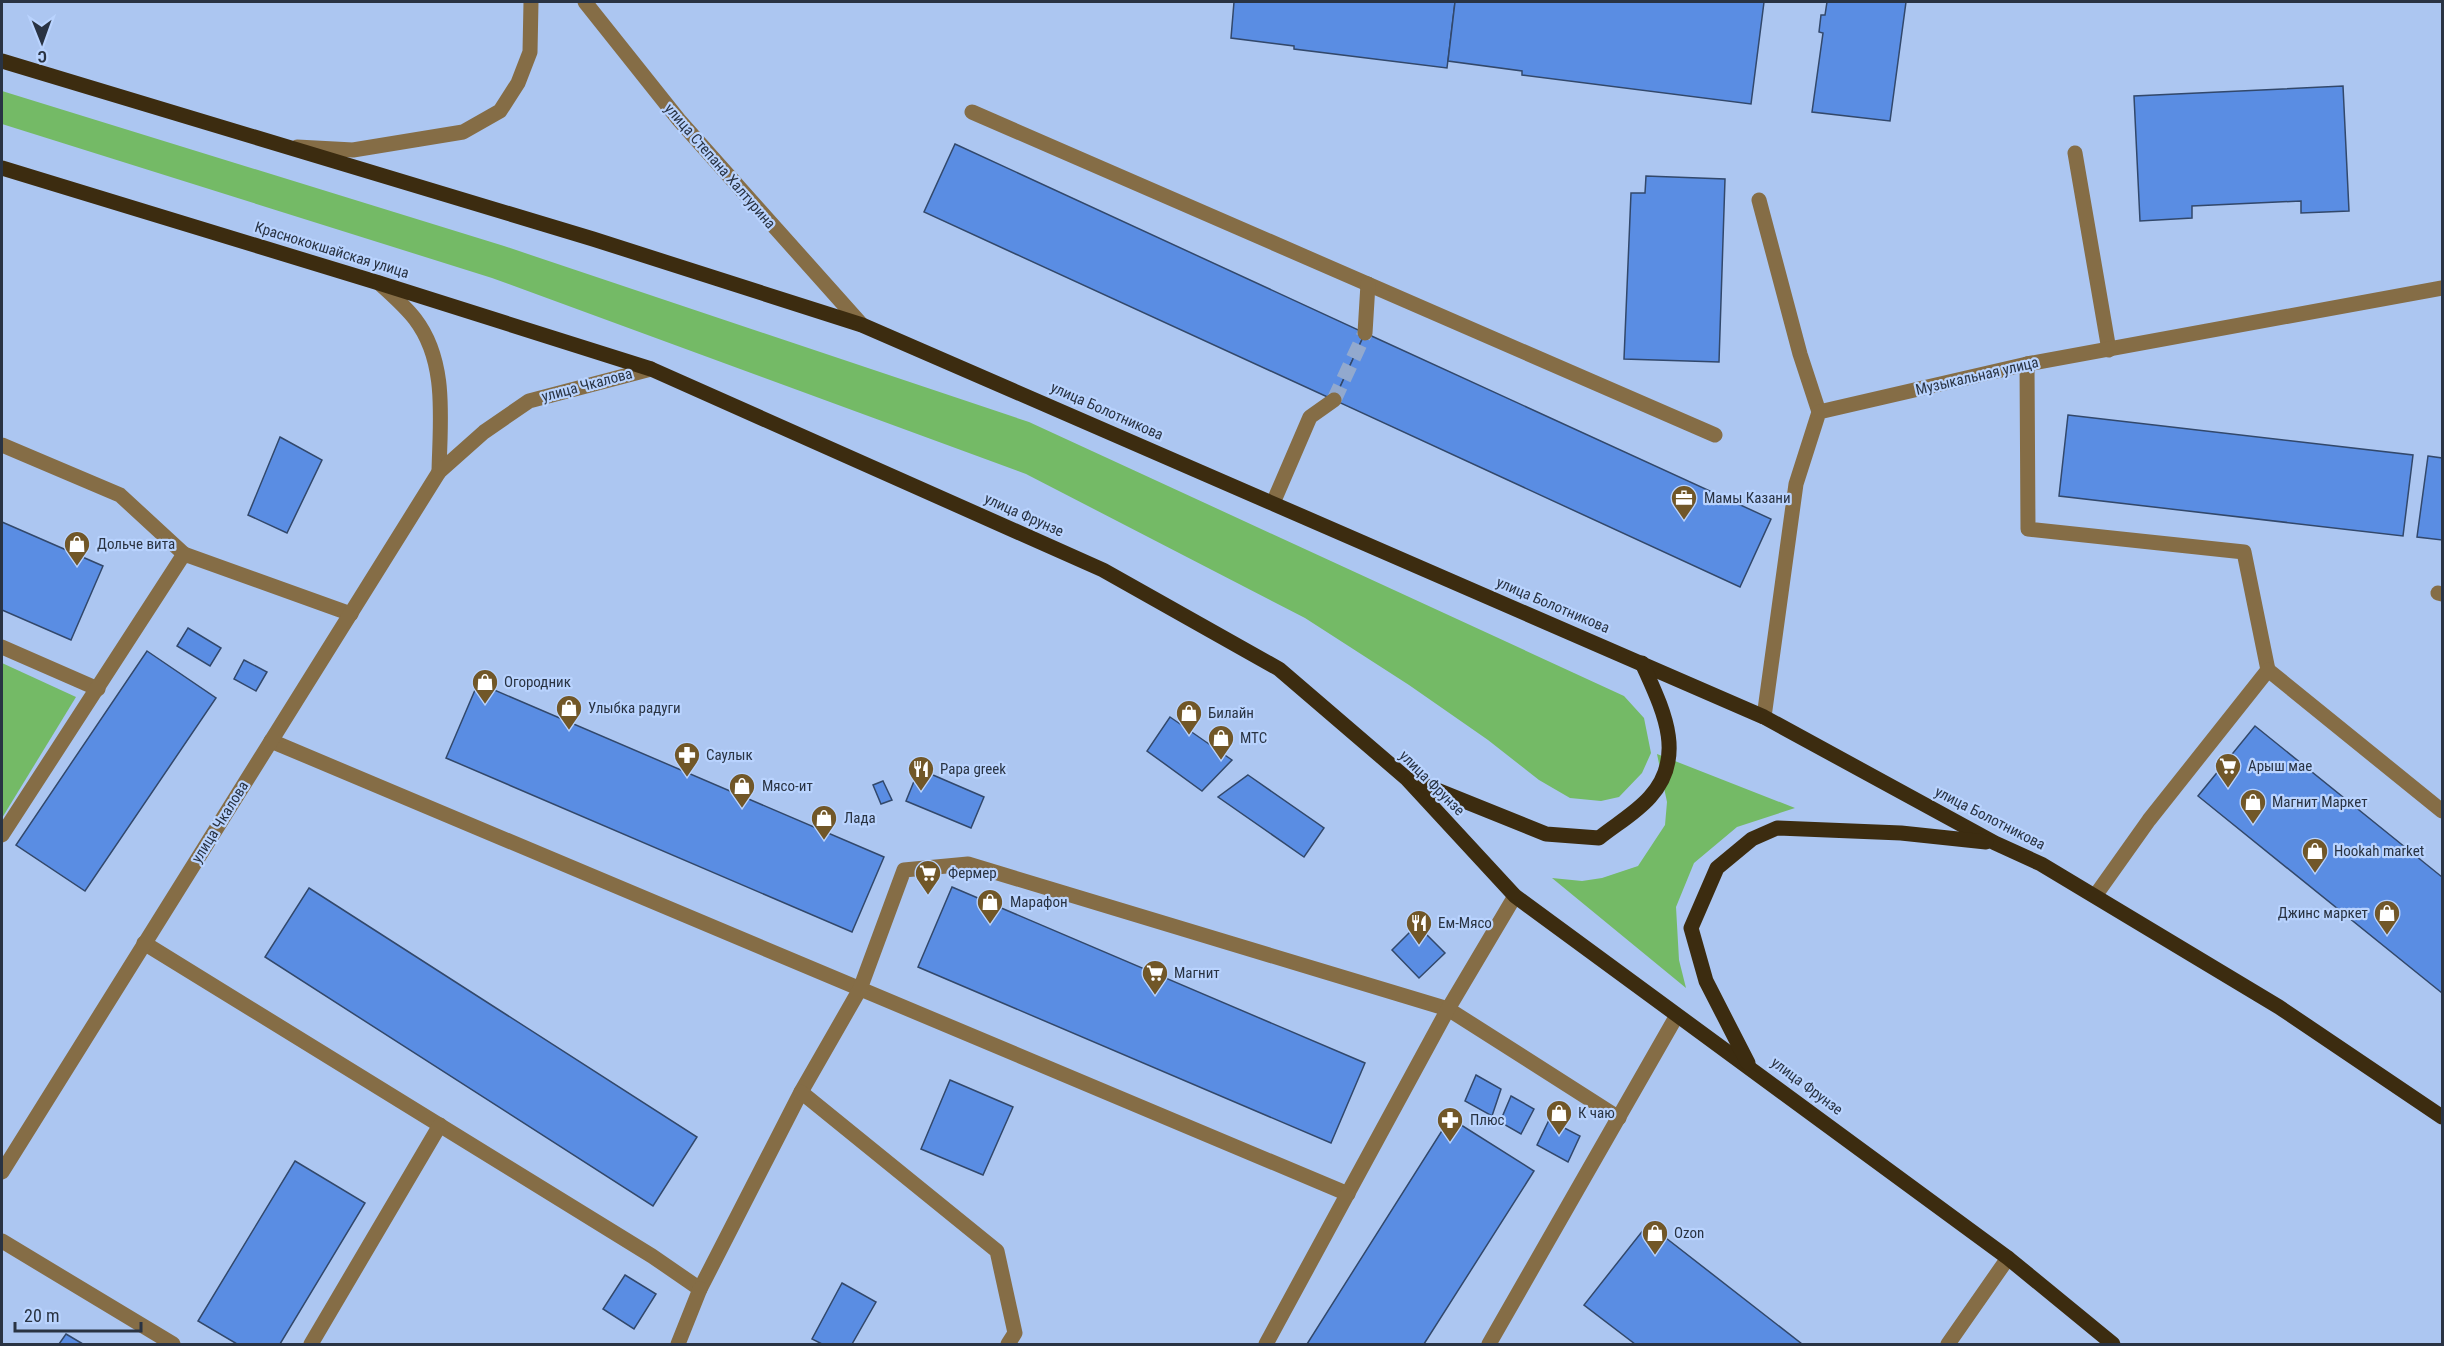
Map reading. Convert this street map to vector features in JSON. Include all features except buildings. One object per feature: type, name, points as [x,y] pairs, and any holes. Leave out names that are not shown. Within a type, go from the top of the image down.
[{"type":"main road","points":[[2,61],[289,147]]},
{"type":"main road","name":"улица Болотникова","points":[[289,147],[593,239],[862,325],[1764,717],[1995,843],[2042,864],[2279,1007],[2442,1117]]},
{"type":"main road","name":"Краснококшайская улица","points":[[2,168],[380,283],[651,369]]},
{"type":"main road","name":"улица Фрунзе","points":[[651,369],[1103,570],[1279,669],[1406,778],[1515,896],[1676,1017],[1750,1066],[2008,1258],[2113,1344]]},
{"type":"main road","points":[[1406,778],[1546,834],[1599,838],[1650,797],[1665,771],[1670,746],[1665,716],[1642,663]]},
{"type":"main road","points":[[1750,1066],[1706,981],[1691,928],[1717,868],[1752,839],[1776,828],[1901,833],[1995,843]]},
{"type":"street","points":[[289,147],[353,150],[463,132],[500,111],[518,83],[530,52],[531,2]]},
{"type":"street","name":"улица Степана Халтурина","points":[[585,2],[679,120],[862,325]]},
{"type":"street","points":[[972,112],[1715,435]]},
{"type":"street","points":[[2075,153],[2109,350]]},
{"type":"street","points":[[1759,200],[1800,354],[1819,412],[1796,484],[1764,717]]},
{"type":"street","points":[[380,283],[416,319],[434,351],[441,398],[439,472]]},
{"type":"street","points":[[1365,333],[1368,284]]},
{"type":"street","name":"Музыкальная улица","points":[[1819,412],[2027,364],[2442,288]]},
{"type":"street","points":[[2027,364],[2028,529],[2244,552],[2268,670],[2442,811]]},
{"type":"street","name":"улица Чкалова","points":[[2,1172],[439,472],[484,432],[529,401],[651,369]]},
{"type":"street","points":[[1273,503],[1310,417],[1334,400]]},
{"type":"street","points":[[2,445],[120,495],[184,554],[351,614]]},
{"type":"street","points":[[2,835],[184,554]]},
{"type":"street","points":[[2,647],[98,688]]},
{"type":"street","points":[[2095,896],[2149,820],[2268,670]]},
{"type":"street","points":[[271,741],[1348,1194]]},
{"type":"street","points":[[678,1344],[700,1289],[801,1092],[860,989],[904,870],[968,864],[1448,1009],[1619,1118]]},
{"type":"street","points":[[1266,1344],[1448,1009],[1515,896]]},
{"type":"street","points":[[144,943],[652,1256],[700,1289]]},
{"type":"street","points":[[1489,1344],[1676,1017]]},
{"type":"street","points":[[801,1092],[997,1251],[1015,1333],[1008,1344]]},
{"type":"street","points":[[311,1344],[440,1125]]},
{"type":"street","points":[[2,1241],[173,1344]]},
{"type":"street","points":[[1948,1344],[2008,1258]]},
{"type":"green space","points":[[2,91],[504,246],[1029,422],[1624,696],[1644,718],[1651,753],[1642,773],[1619,797],[1601,801],[1570,798],[1539,780],[1488,740],[1409,685],[1305,618],[1026,474],[492,278],[2,124]]},
{"type":"green space","points":[[2,663],[76,697],[2,818]]},
{"type":"green space","points":[[1657,754],[1795,808],[1737,827],[1694,863],[1676,907],[1679,960],[1686,988],[1552,878],[1582,881],[1602,878],[1638,866],[1665,825],[1667,802]]},
{"type":"tunnel","points":[[1334,400],[1365,333]]},
{"type":"place","name":"Мамы Казани","points":[[1684,521]]},
{"type":"place","name":"Дольче вита","points":[[77,567]]},
{"type":"place","name":"Огородник","points":[[485,705]]},
{"type":"place","name":"Улыбка радуги","points":[[569,731]]},
{"type":"place","name":"Билайн","points":[[1189,736]]},
{"type":"place","name":"МТС","points":[[1221,761]]},
{"type":"place","name":"Саулык","points":[[687,778]]},
{"type":"place","name":"Арыш мае","points":[[2228,789]]},
{"type":"place","name":"Papa greek","points":[[921,792]]},
{"type":"place","name":"Мясо-ит","points":[[742,809]]},
{"type":"place","name":"Магнит Маркет","points":[[2253,825]]},
{"type":"place","name":"Лада","points":[[824,841]]},
{"type":"place","name":"Hookah market","points":[[2315,874]]},
{"type":"place","name":"Фермер","points":[[928,896]]},
{"type":"place","name":"Марафон","points":[[990,925]]},
{"type":"place","name":"Джинс маркет","points":[[2387,936]]},
{"type":"place","name":"Ем-Мясо","points":[[1419,946]]},
{"type":"place","name":"Магнит","points":[[1155,996]]},
{"type":"place","name":"К чаю","points":[[1559,1136]]},
{"type":"place","name":"Плюс","points":[[1450,1143]]},
{"type":"place","name":"Ozon","points":[[1655,1256]]}]
